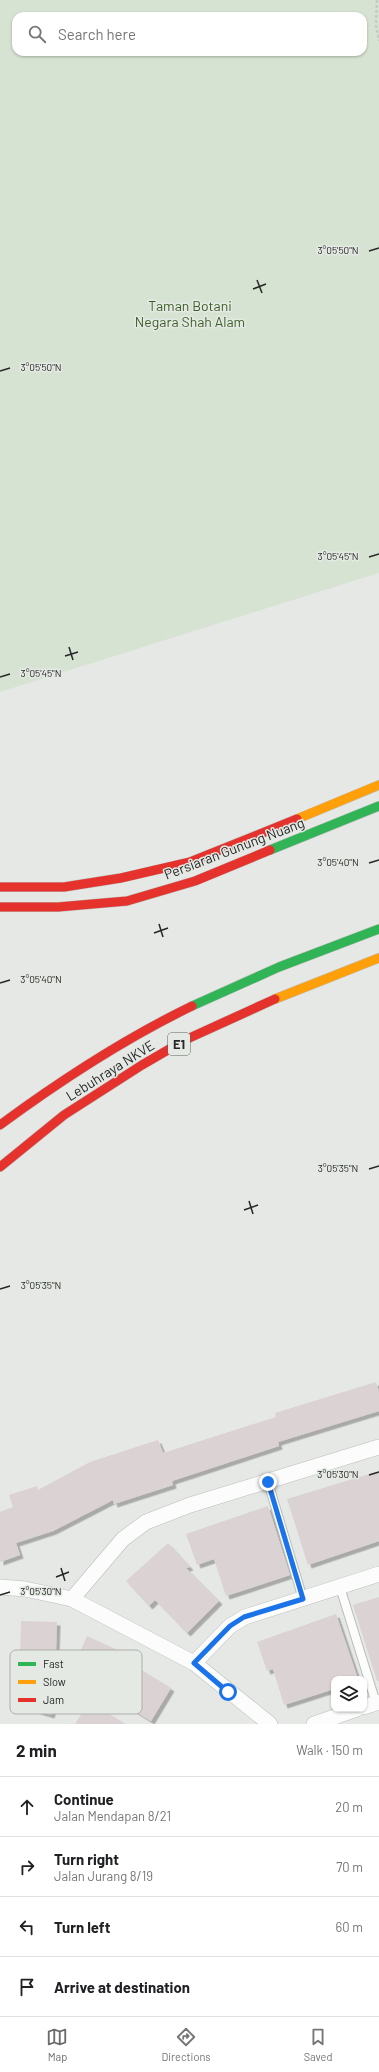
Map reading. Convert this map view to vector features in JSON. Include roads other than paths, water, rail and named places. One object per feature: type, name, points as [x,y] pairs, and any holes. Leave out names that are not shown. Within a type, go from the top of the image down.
[{"type":"main road","name":"Persiaran Gunung Nuang","points":[[0,887],[64,887],[121,878],[190,862],[379,785]]},
{"type":"main road","name":"Persiaran Gunung Nuang","points":[[0,907],[58,907],[127,901],[195,881],[379,806]]},
{"type":"main road","name":"Lebuhraya NKVE","points":[[0,1125],[73,1073],[137,1034],[217,993],[341,942],[379,929]]},
{"type":"main road","name":"Lebuhraya NKVE","points":[[0,1167],[64,1115],[142,1065],[185,1040],[294,990],[379,958]]},
{"type":"main road","points":[[11,1170],[64,1115]]},
{"type":"street","points":[[72,1599],[123,1539],[146,1522],[190,1505],[379,1447]]},
{"type":"street","points":[[194,1663],[230,1626],[244,1617],[379,1574]]},
{"type":"street","points":[[0,1587],[25,1589],[72,1599],[194,1663],[270,1724]]},
{"type":"street","points":[[314,1724],[348,1712]]},
{"type":"lane","points":[[268,1482],[303,1599]]},
{"type":"lane","points":[[340,1587],[373,1704]]},
{"type":"park label","name":"Taman Botani Negara Shah Alam","points":[[190,314]]}]
